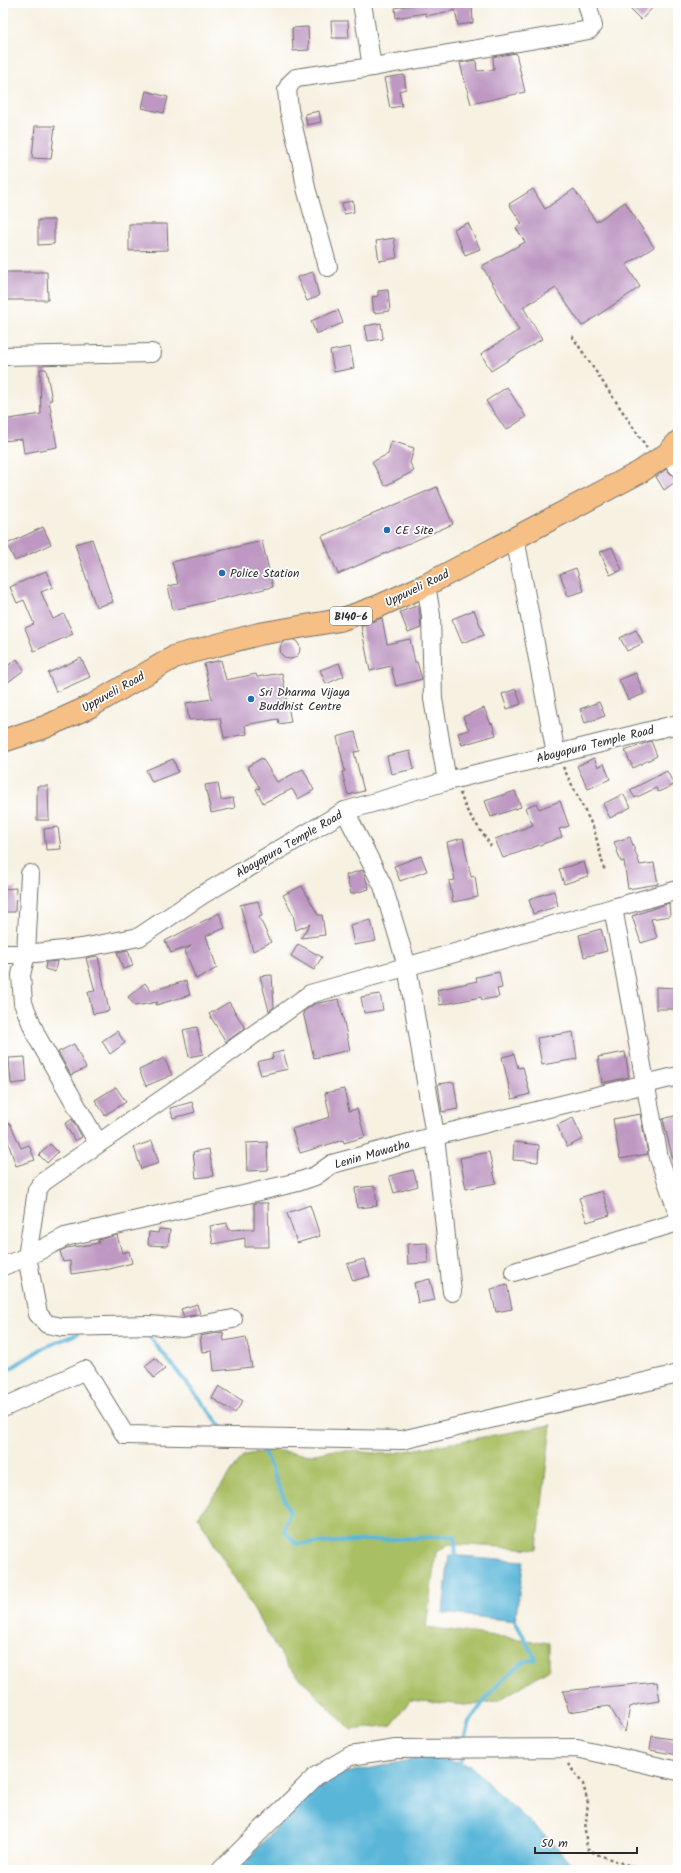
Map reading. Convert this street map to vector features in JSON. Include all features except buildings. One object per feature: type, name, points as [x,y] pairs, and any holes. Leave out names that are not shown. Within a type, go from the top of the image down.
[{"type":"main road","name":"Uppuveli Road","points":[[3,741],[45,726],[91,706],[176,656],[259,634],[340,620],[379,606],[426,585],[670,456]]},
{"type":"street","points":[[362,3],[372,68]]},
{"type":"street","points":[[328,267],[306,188],[302,164],[289,110],[287,90],[290,84],[296,78],[372,68],[589,30],[593,26],[587,3]]},
{"type":"street","points":[[3,356],[152,353]]},
{"type":"street","points":[[515,538],[556,754]]},
{"type":"street","points":[[426,585],[431,615],[433,699],[451,780]]},
{"type":"street","name":"Abayapura Temple Road","points":[[3,954],[26,954],[82,948],[139,937],[202,895],[345,811],[451,780],[678,724]]},
{"type":"street","points":[[345,811],[383,886],[407,966],[435,1136],[452,1292]]},
{"type":"street","points":[[30,874],[26,954],[21,975],[22,1003],[37,1037],[98,1143]]},
{"type":"street","points":[[232,1319],[183,1328],[150,1325],[62,1327],[47,1324],[38,1314],[27,1257],[37,1190],[43,1182],[206,1069],[310,994],[678,890]]},
{"type":"street","points":[[613,908],[659,1158],[678,1213]]},
{"type":"street","name":"Lenin Mawatha","points":[[3,1266],[27,1257],[64,1237],[298,1182],[315,1176],[332,1164],[435,1136],[678,1076]]},
{"type":"street","points":[[514,1272],[678,1222]]},
{"type":"street","points":[[3,1408],[85,1370],[126,1435],[402,1440],[678,1374]]},
{"type":"street","points":[[221,1870],[316,1776],[350,1756],[396,1749],[577,1748],[678,1771]]},
{"type":"path","points":[[572,336],[670,456]]},
{"type":"path","points":[[556,754],[594,828],[605,872]]},
{"type":"path","points":[[451,780],[466,809],[491,846]]},
{"type":"path","points":[[556,1748],[583,1784],[588,1803],[585,1830],[587,1848],[596,1854],[642,1870]]},
{"type":"green space","points":[[551,1425],[537,1549],[449,1544],[436,1552],[426,1627],[549,1643],[549,1669],[498,1701],[465,1705],[410,1700],[392,1725],[351,1730],[287,1665],[198,1517],[244,1455],[273,1450],[310,1455],[335,1450],[389,1454]]},
{"type":"water","points":[[449,1555],[524,1561],[515,1621],[443,1613]]},
{"type":"water","points":[[427,1757],[470,1765],[493,1789],[549,1839],[577,1870],[239,1870],[289,1812],[326,1777]]},
{"type":"waterway","points":[[144,1330],[225,1431]]},
{"type":"waterway","points":[[3,1373],[43,1348],[77,1334]]},
{"type":"waterway","points":[[258,1445],[261,1445],[290,1512],[284,1531],[297,1544],[455,1536],[456,1560]]},
{"type":"waterway","points":[[463,1743],[469,1722],[493,1689],[522,1662],[536,1659],[515,1621],[511,1618]]},
{"type":"waterway","points":[[460,1763],[462,1754]]},
{"type":"place","name":"CE Site","points":[[387,530]]},
{"type":"place","name":"Police Station","points":[[222,573]]},
{"type":"place","name":"Sri Dharma Vijaya Buddhist Centre","points":[[251,699]]}]
